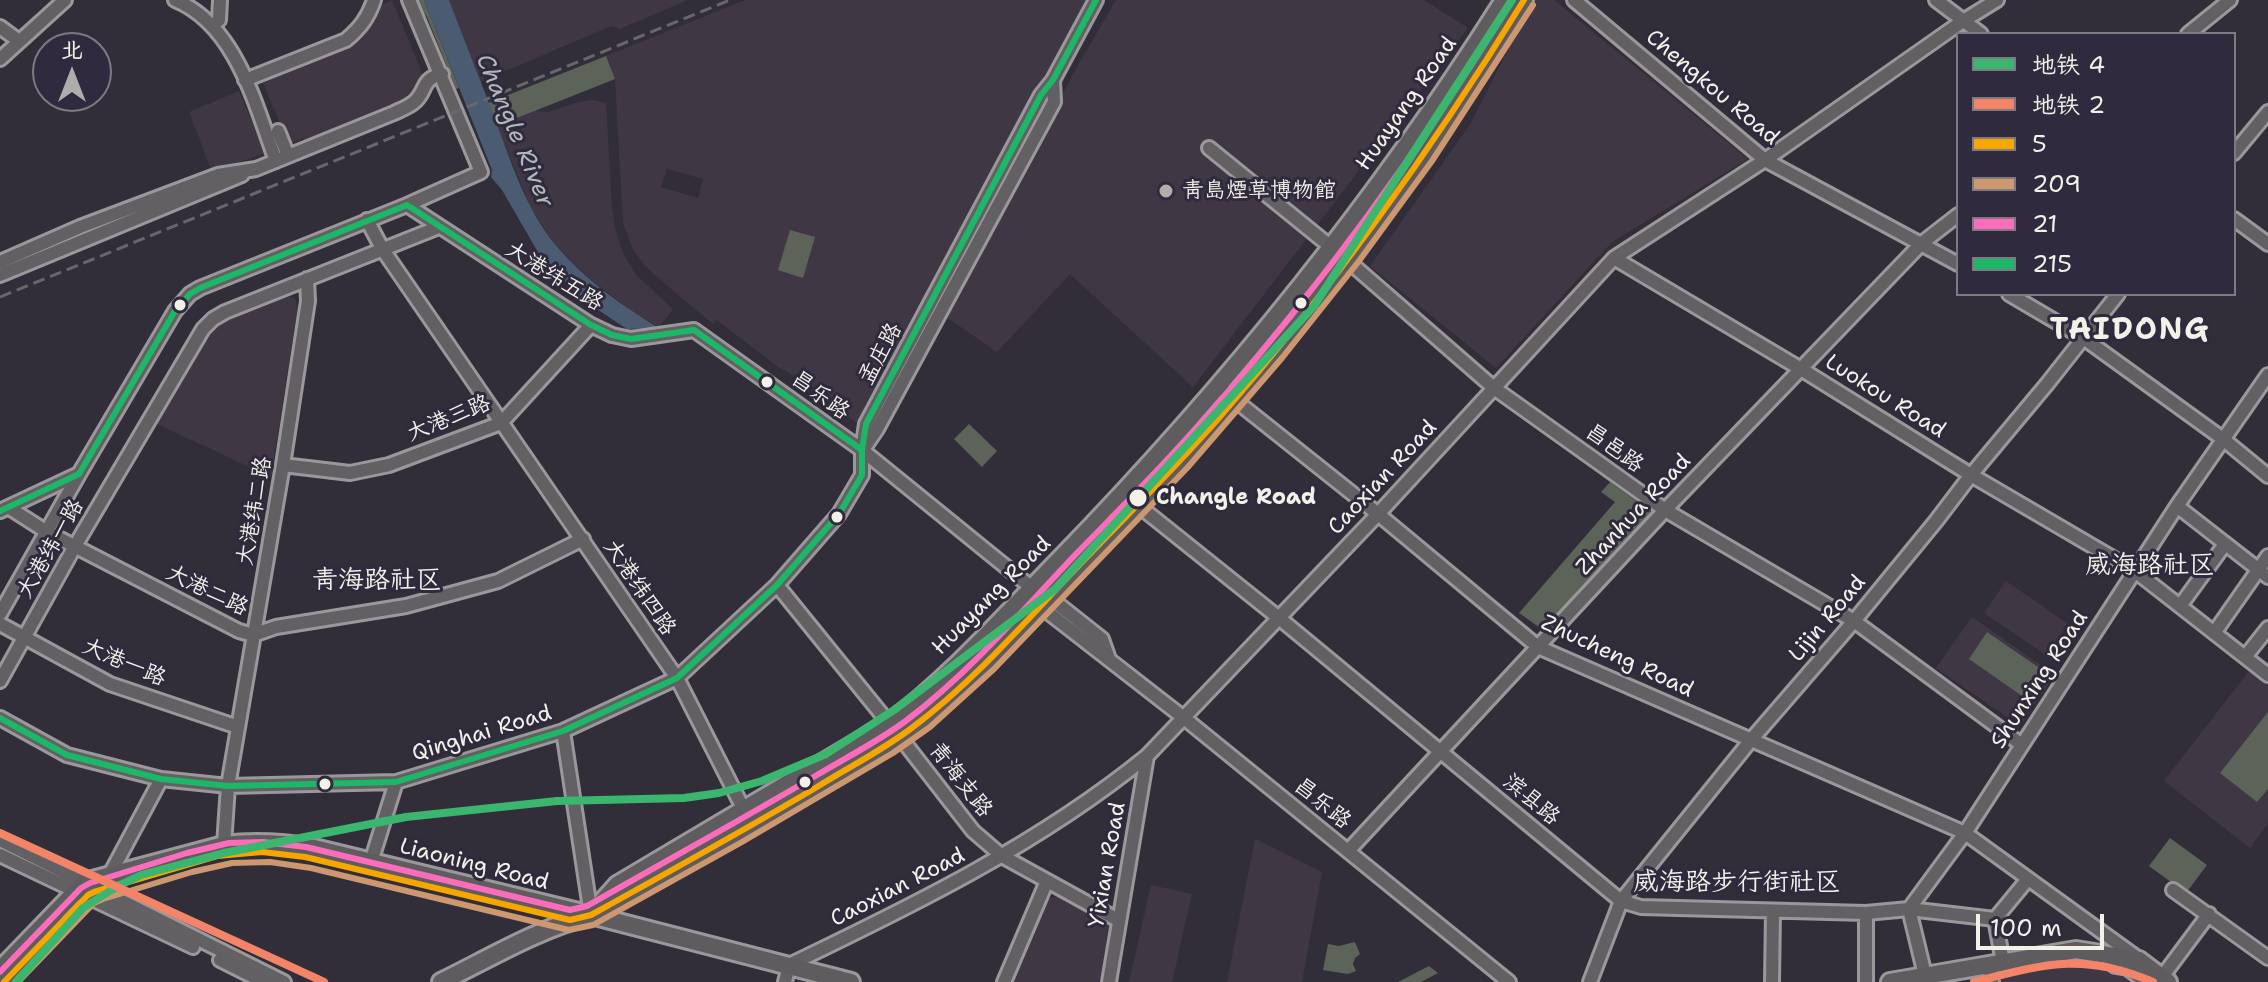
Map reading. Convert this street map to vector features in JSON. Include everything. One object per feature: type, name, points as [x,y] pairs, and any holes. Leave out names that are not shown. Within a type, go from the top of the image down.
[{"type":"main road","name":"Huayang Road","points":[[591,915],[748,818],[912,707],[1032,588],[1124,494],[1219,386],[1422,126],[1504,0]]},
{"type":"main road","name":"Huayang Road","points":[[748,818],[900,737],[925,719],[975,673],[1138,504],[1234,400],[1347,260],[1438,137],[1524,0]]},
{"type":"main road","name":"Liaoning Road","points":[[0,970],[87,890],[110,876],[224,845],[248,842],[314,848],[591,915],[810,982]]},
{"type":"main road","name":"Liaoning Road","points":[[87,890],[224,854],[279,852],[787,974],[851,982]]},
{"type":"main road","points":[[4,982],[87,890]]},
{"type":"main road","points":[[441,982],[538,934],[591,915]]},
{"type":"main road","points":[[1890,982],[2075,957],[2133,963],[2160,980]]},
{"type":"street","points":[[0,59],[65,0]]},
{"type":"street","points":[[175,0],[192,7],[229,48],[282,158]]},
{"type":"street","points":[[212,26],[219,20],[220,0]]},
{"type":"street","points":[[245,80],[346,40],[359,30],[374,0]]},
{"type":"street","points":[[407,205],[481,172],[409,0]]},
{"type":"street","name":"孟庄路","points":[[862,450],[877,429],[1054,102],[1053,80],[1096,0]]},
{"type":"street","name":"Chengkou Road","points":[[1574,0],[1765,160],[1956,263]]},
{"type":"street","points":[[1936,0],[1978,32]]},
{"type":"street","name":"Caoxian Road","points":[[787,974],[1002,856],[1110,786],[1147,756],[1184,718],[1378,514],[1614,258],[1765,160],[1997,0]]},
{"type":"street","points":[[2190,32],[2230,0]]},
{"type":"street","points":[[0,27],[19,41]]},
{"type":"street","points":[[0,275],[415,103],[426,82],[442,74]]},
{"type":"street","points":[[2236,151],[2268,112]]},
{"type":"street","points":[[278,131],[282,158]]},
{"type":"street","name":"昌邑路","points":[[1209,148],[1347,260],[1494,388],[1665,510],[1854,621],[2022,745]]},
{"type":"street","points":[[0,262],[80,227],[218,175],[256,169]]},
{"type":"street","name":"大港纬一路","points":[[0,614],[175,311],[190,294],[407,205]]},
{"type":"street","name":"大港纬五路","points":[[407,205],[591,325],[623,338],[694,330]]},
{"type":"street","name":"Zhanhua Road","points":[[1348,851],[1665,510],[1922,243],[1956,217]]},
{"type":"street","name":"大港纬四路","points":[[367,220],[383,250],[677,678],[748,818]]},
{"type":"street","points":[[2236,220],[2268,244]]},
{"type":"street","name":"大港纬一路","points":[[0,681],[75,546],[203,329],[225,312],[439,227]]},
{"type":"street","name":"Luokou Road","points":[[1614,258],[2135,571],[2268,675]]},
{"type":"street","name":"大港纬二路","points":[[224,845],[228,786],[283,465],[308,301],[307,279]]},
{"type":"street","points":[[2012,296],[2082,337],[2223,439],[2268,476]]},
{"type":"street","name":"Lijin Road","points":[[1590,982],[1621,901],[1751,740],[1854,621],[2116,296]]},
{"type":"street","name":"大港三路","points":[[283,465],[350,473],[389,465],[501,423],[591,325]]},
{"type":"street","name":"昌乐路","points":[[694,330],[862,450],[1032,588],[1109,659],[1509,982]]},
{"type":"street","name":"Shunxing Road","points":[[1909,909],[1965,833],[2177,506],[2267,378]]},
{"type":"street","name":"Zhucheng Road","points":[[1219,386],[1538,647],[1965,833],[2133,963]]},
{"type":"street","name":"Qinghai Road","points":[[0,718],[67,755],[161,779],[228,786],[396,782],[563,731],[677,678],[777,585],[839,514],[862,475],[862,450]]},
{"type":"street","points":[[4,509],[79,474]]},
{"type":"street","name":"滨县路","points":[[1124,494],[1621,901],[1641,907],[1773,912],[1866,913],[1909,909],[1995,919]]},
{"type":"street","points":[[2177,506],[2263,573]]},
{"type":"street","name":"大港二路","points":[[4,509],[239,631],[253,635],[276,627],[406,606],[498,581],[583,539]]},
{"type":"street","points":[[2180,606],[2225,544]]},
{"type":"street","points":[[2214,633],[2263,573],[2268,556]]},
{"type":"street","name":"青海支路","points":[[777,585],[973,831],[1002,856],[1118,920]]},
{"type":"street","name":"大港一路","points":[[0,624],[110,684],[238,727]]},
{"type":"street","points":[[2245,657],[2268,628]]},
{"type":"street","points":[[563,731],[591,915]]},
{"type":"street","name":"Yixian Road","points":[[1109,982],[1147,756]]},
{"type":"street","points":[[110,876],[161,779]]},
{"type":"street","points":[[371,862],[396,782]]},
{"type":"street","points":[[0,840],[87,890],[264,982]]},
{"type":"street","points":[[0,855],[57,884],[87,890],[284,982]]},
{"type":"street","points":[[1993,970],[1995,919],[2028,879]]},
{"type":"street","points":[[1004,982],[1047,881]]},
{"type":"street","points":[[2173,890],[2268,958]]},
{"type":"street","points":[[1909,909],[1929,978]]},
{"type":"street","points":[[1772,982],[1773,912]]},
{"type":"street","points":[[1866,913],[1866,982]]},
{"type":"street","points":[[2160,980],[2209,914]]},
{"type":"shaded area","points":[[392,0],[421,70],[422,84],[412,101],[307,145],[303,138],[289,144],[261,78],[352,43],[367,31],[379,6]]},
{"type":"shaded area","points":[[416,0],[424,0],[459,88],[456,89],[427,17]]},
{"type":"shaded area","points":[[449,0],[688,0],[620,29],[611,26],[480,82]]},
{"type":"shaded area","points":[[745,0],[1090,0],[926,298],[861,427],[802,380],[778,367],[717,320],[713,324],[644,265],[633,249],[623,223],[615,79],[606,56]],"holes":[[[667,169],[703,179],[698,198],[661,187]]]},
{"type":"shaded area","points":[[1116,0],[1424,0],[1468,28],[1193,387],[1070,274],[997,352],[942,314]]},
{"type":"shaded area","points":[[1534,0],[1554,0],[1748,159],[1612,242],[1496,368],[1370,266],[1469,126]]},
{"type":"shaded area","points":[[606,56],[615,79],[497,126],[488,103]]},
{"type":"shaded area","points":[[239,91],[265,153],[212,172],[189,112]]},
{"type":"shaded area","points":[[593,100],[606,103],[612,208],[623,253],[636,275],[673,309],[659,327],[634,313],[594,282],[551,239],[531,208],[497,126],[535,111],[549,112]]},
{"type":"shaded area","points":[[790,230],[815,237],[803,278],[778,270]]},
{"type":"shaded area","points":[[288,295],[296,300],[297,312],[271,477],[157,424],[212,329],[228,318]]},
{"type":"shaded area","points":[[969,424],[997,451],[982,467],[954,439]]},
{"type":"shaded area","points":[[1610,482],[1650,511],[1650,518],[1543,630],[1519,613],[1615,502],[1601,492]]},
{"type":"shaded area","points":[[2006,581],[2068,624],[2046,655],[1984,613]]},
{"type":"shaded area","points":[[1972,617],[2055,675],[2020,726],[1936,668]]},
{"type":"shaded area","points":[[1987,632],[2041,669],[2022,696],[1969,659]]},
{"type":"shaded area","points":[[2252,667],[2268,680],[2268,823],[2250,848],[2164,781]]},
{"type":"shaded area","points":[[2268,712],[2268,789],[2257,802],[2220,773]]},
{"type":"shaded area","points":[[2170,838],[2207,865],[2186,893],[2149,866]]},
{"type":"shaded area","points":[[1255,839],[1322,872],[1302,982],[1227,982]]},
{"type":"shaded area","points":[[1151,885],[1192,894],[1172,982],[1129,982]]},
{"type":"shaded area","points":[[1058,896],[1109,924],[1111,934],[1103,982],[1012,982],[1048,899]]},
{"type":"shaded area","points":[[1355,942],[1360,954],[1353,964],[1356,971],[1348,974],[1323,970],[1328,944],[1339,946]]},
{"type":"shaded area","points":[[2076,960],[2126,970],[2142,982],[1999,982],[1997,972]]},
{"type":"shaded area","points":[[1429,966],[1438,973],[1421,982],[1398,982]]},
{"type":"water","points":[[424,0],[449,0],[520,184],[550,238],[600,288],[659,328],[627,329],[580,298],[539,254],[502,190],[491,177],[492,170]]},
{"type":"railway","points":[[0,297],[730,0]]},
{"type":"metro line","name":"4","points":[[16,982],[83,908],[141,875],[224,853],[406,817],[557,801],[684,798],[719,793],[762,781],[826,754],[894,710],[1055,589],[1314,306],[1512,0]]},
{"type":"metro line","name":"2","points":[[0,833],[324,982]]},
{"type":"metro line","name":"2","points":[[1974,982],[2064,964],[2105,967],[2153,982]]},
{"type":"transit line","name":"215","points":[[0,718],[67,755],[161,779],[228,786],[396,782],[563,731],[677,678],[777,585],[839,514],[862,475],[866,424],[1041,95],[1053,80],[1096,0]]},
{"type":"transit line","name":"21","points":[[0,972],[81,888],[187,853],[229,843],[263,842],[306,847],[570,910],[587,906],[885,735],[930,701],[995,640],[1176,450],[1250,366],[1369,214],[1443,108],[1512,0]]},
{"type":"transit line","name":"5","points":[[4,982],[88,895],[217,856],[262,852],[305,857],[570,920],[591,915],[761,820],[890,743],[959,689],[1002,647],[1185,455],[1260,370],[1380,216],[1454,110],[1524,0]]},
{"type":"transit line","name":"209","points":[[18,982],[94,903],[192,872],[232,863],[270,862],[311,868],[569,930],[593,925],[893,753],[930,727],[994,669],[1188,467],[1282,358],[1359,261],[1432,161],[1533,5]]},
{"type":"transit line","name":"215","points":[[0,511],[79,474],[175,311],[190,294],[407,205],[591,325],[612,335],[631,339],[694,330],[862,450]]},
{"type":"place","name":"青島煙草博物館","points":[[1166,191]]},
{"type":"place","name":"Changle Road","points":[[1138,498]]},
{"type":"district","name":"TAIDONG","points":[[2130,331]]},
{"type":"district","name":"威海路社区","points":[[2150,566]]},
{"type":"district","name":"青海路社区","points":[[377,581]]},
{"type":"district","name":"威海路步行街社区","points":[[1737,883]]},
{"type":"water label","name":"Changle River","points":[[514,131]]}]
